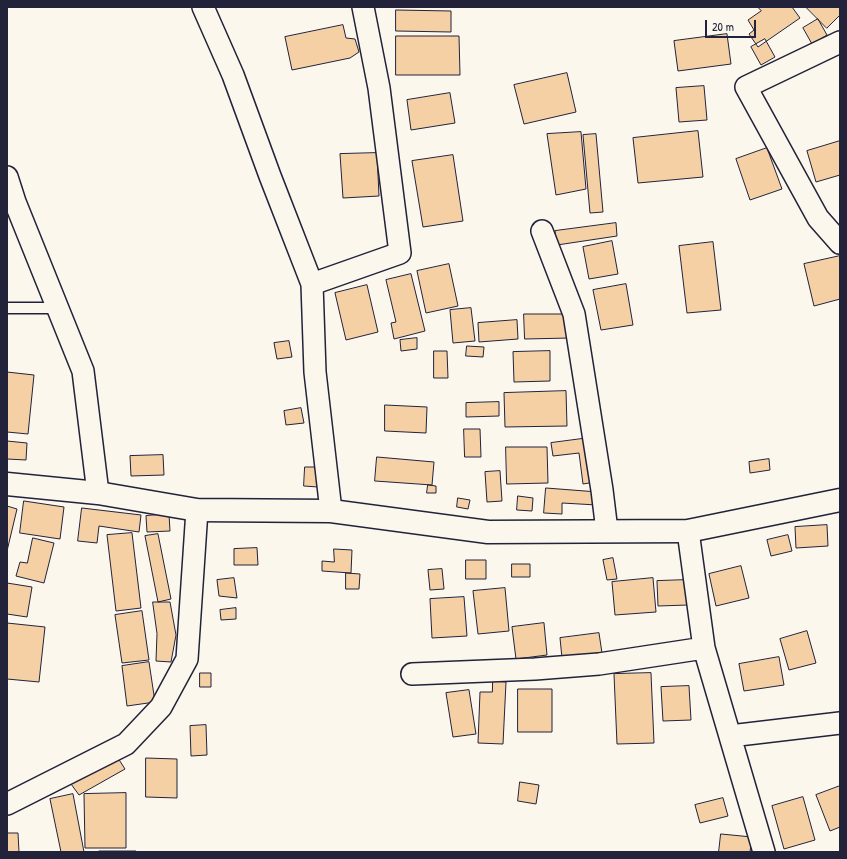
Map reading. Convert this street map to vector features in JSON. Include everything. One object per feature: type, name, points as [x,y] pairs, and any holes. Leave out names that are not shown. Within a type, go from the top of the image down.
[{"type":"street","points":[[203,7],[233,75],[312,284],[315,372],[331,511]]},
{"type":"street","points":[[312,284],[400,253],[379,88],[363,7]]},
{"type":"street","points":[[840,42],[746,87],[818,218],[840,243]]},
{"type":"street","points":[[7,177],[11,203],[58,308],[83,371],[98,493]]},
{"type":"street","points":[[542,231],[574,314],[602,490],[607,531]]},
{"type":"street","points":[[7,484],[98,493],[197,510],[331,511],[488,532],[688,531],[840,500]]},
{"type":"street","points":[[7,804],[126,744],[161,707],[186,659],[197,510]]},
{"type":"street","points":[[688,531],[704,648],[764,852]]},
{"type":"street","points":[[412,674],[535,669],[599,664],[704,648]]},
{"type":"street","points":[[730,736],[840,723]]},
{"type":"lane","points":[[7,308],[58,308]]},
{"type":"building","points":[[758,7],[792,7],[800,18],[758,47],[749,34],[754,30],[748,20],[761,11]]},
{"type":"building","points":[[806,7],[840,7],[840,15],[827,28]]},
{"type":"building","points":[[396,10],[451,11],[451,32],[396,31]]},
{"type":"building","points":[[818,19],[827,35],[812,44],[803,28]]},
{"type":"building","points":[[343,25],[346,38],[355,39],[359,52],[350,58],[292,70],[285,37]]},
{"type":"building","points":[[727,34],[731,64],[678,71],[674,41]]},
{"type":"building","points":[[396,36],[459,36],[460,75],[396,75]]},
{"type":"building","points":[[765,39],[775,57],[761,65],[751,47]]},
{"type":"building","points":[[567,73],[576,112],[524,124],[514,85]]},
{"type":"building","points":[[704,86],[707,120],[679,122],[676,88]]},
{"type":"building","points":[[450,93],[455,123],[411,130],[407,100]]},
{"type":"building","points":[[698,131],[703,177],[638,183],[633,138]]},
{"type":"building","points":[[581,132],[586,189],[556,195],[547,134]]},
{"type":"building","points":[[596,134],[603,212],[590,213],[583,135]]},
{"type":"building","points":[[840,141],[840,175],[816,182],[807,151]]},
{"type":"building","points":[[767,148],[782,189],[750,200],[736,159]]},
{"type":"building","points":[[377,153],[379,196],[343,198],[340,154]]},
{"type":"building","points":[[453,155],[463,221],[423,227],[412,161]]},
{"type":"building","points":[[616,223],[617,236],[557,245],[555,231]]},
{"type":"building","points":[[612,241],[618,274],[589,279],[583,247]]},
{"type":"building","points":[[713,242],[721,310],[687,313],[679,246]]},
{"type":"building","points":[[840,256],[840,299],[814,306],[804,264]]},
{"type":"building","points":[[449,264],[458,306],[426,313],[417,271]]},
{"type":"building","points":[[411,274],[425,331],[394,339],[391,323],[396,322],[386,280]]},
{"type":"building","points":[[626,284],[633,325],[601,330],[593,290]]},
{"type":"building","points":[[367,285],[378,332],[346,340],[335,293]]},
{"type":"building","points":[[471,308],[475,341],[453,343],[450,310]]},
{"type":"building","points":[[524,314],[570,314],[570,338],[525,339]]},
{"type":"building","points":[[517,320],[518,339],[479,342],[478,323]]},
{"type":"building","points":[[417,338],[417,349],[401,351],[400,340]]},
{"type":"building","points":[[289,341],[292,357],[277,359],[274,343]]},
{"type":"building","points":[[467,346],[484,347],[483,357],[466,356]]},
{"type":"building","points":[[434,351],[447,351],[448,378],[434,378]]},
{"type":"building","points":[[550,351],[550,381],[514,382],[513,352]]},
{"type":"building","points":[[7,372],[34,375],[28,434],[7,432]]},
{"type":"building","points":[[566,391],[567,426],[505,427],[504,393]]},
{"type":"building","points":[[499,402],[499,416],[466,417],[466,403]]},
{"type":"building","points":[[385,405],[427,407],[426,433],[385,431]]},
{"type":"building","points":[[301,408],[304,423],[286,425],[284,411]]},
{"type":"building","points":[[464,429],[480,429],[481,457],[465,457]]},
{"type":"building","points":[[589,438],[595,482],[583,484],[579,453],[553,456],[551,443]]},
{"type":"building","points":[[7,441],[27,443],[26,460],[7,459]]},
{"type":"building","points":[[506,447],[547,447],[548,483],[507,484]]},
{"type":"building","points":[[163,455],[164,475],[131,476],[130,456]]},
{"type":"building","points":[[377,457],[434,462],[432,485],[375,481]]},
{"type":"building","points":[[769,459],[770,470],[750,473],[749,462]]},
{"type":"building","points":[[305,467],[319,467],[318,487],[304,486]]},
{"type":"building","points":[[500,471],[502,501],[487,502],[485,472]]},
{"type":"building","points":[[428,485],[436,486],[436,493],[427,493]]},
{"type":"building","points":[[546,488],[598,492],[597,505],[562,503],[562,514],[544,513]]},
{"type":"building","points":[[518,496],[533,498],[532,511],[517,510]]},
{"type":"building","points":[[458,498],[470,500],[468,509],[457,507]]},
{"type":"building","points":[[24,501],[64,507],[60,539],[20,533]]},
{"type":"building","points":[[7,506],[17,509],[7,551]]},
{"type":"building","points":[[82,508],[141,515],[139,532],[99,526],[97,543],[78,541]]},
{"type":"building","points":[[169,514],[170,531],[147,532],[146,516]]},
{"type":"building","points":[[827,525],[828,546],[796,548],[795,527]]},
{"type":"building","points":[[132,533],[141,608],[116,611],[107,535]]},
{"type":"building","points":[[158,534],[171,599],[158,602],[145,536]]},
{"type":"building","points":[[788,535],[792,551],[771,556],[767,540]]},
{"type":"building","points":[[33,538],[54,543],[44,583],[16,576],[20,562],[27,563]]},
{"type":"building","points":[[257,548],[258,565],[234,565],[234,549]]},
{"type":"building","points":[[334,549],[352,550],[351,573],[322,571],[322,561],[334,562]]},
{"type":"building","points":[[613,558],[617,579],[607,580],[603,560]]},
{"type":"building","points":[[466,560],[486,560],[486,579],[466,579]]},
{"type":"building","points":[[512,564],[530,564],[530,577],[512,577]]},
{"type":"building","points":[[741,566],[749,598],[716,606],[709,574]]},
{"type":"building","points":[[442,569],[444,589],[430,590],[428,570]]},
{"type":"building","points":[[346,573],[360,574],[359,589],[346,589]]},
{"type":"building","points":[[234,578],[237,598],[219,596],[217,580]]},
{"type":"building","points":[[653,578],[656,612],[615,615],[612,582]]},
{"type":"building","points":[[687,580],[688,605],[658,606],[657,581]]},
{"type":"building","points":[[7,583],[32,587],[27,617],[7,614]]},
{"type":"building","points":[[505,588],[509,631],[478,634],[473,591]]},
{"type":"building","points":[[464,597],[467,636],[432,638],[430,599]]},
{"type":"building","points":[[153,602],[170,602],[176,635],[171,662],[156,661],[157,634]]},
{"type":"building","points":[[236,608],[236,619],[221,620],[220,610]]},
{"type":"building","points":[[142,611],[149,660],[122,663],[115,615]]},
{"type":"building","points":[[7,623],[45,627],[39,682],[7,679]]},
{"type":"building","points":[[544,623],[547,655],[516,659],[512,627]]},
{"type":"building","points":[[807,631],[816,663],[789,670],[780,639]]},
{"type":"building","points":[[599,633],[602,653],[562,658],[560,638]]},
{"type":"building","points":[[779,657],[784,685],[744,691],[739,664]]},
{"type":"building","points":[[149,662],[155,702],[127,706],[122,666]]},
{"type":"building","points":[[200,673],[211,673],[211,687],[200,687]]},
{"type":"building","points":[[651,673],[654,743],[617,744],[614,674]]},
{"type":"building","points":[[493,681],[506,682],[503,744],[478,743],[480,692],[492,692]]},
{"type":"building","points":[[689,686],[691,720],[663,721],[661,687]]},
{"type":"building","points":[[518,689],[552,689],[552,732],[518,732]]},
{"type":"building","points":[[469,690],[476,734],[453,737],[446,693]]},
{"type":"building","points":[[206,725],[207,755],[191,756],[190,726]]},
{"type":"building","points":[[116,755],[125,769],[79,795],[71,784]]},
{"type":"building","points":[[146,758],[177,759],[177,798],[146,797]]},
{"type":"building","points":[[520,782],[539,785],[536,804],[518,801]]},
{"type":"building","points":[[840,786],[840,827],[830,831],[816,795]]},
{"type":"building","points":[[126,793],[126,848],[85,848],[84,794]]},
{"type":"building","points":[[73,794],[84,852],[61,852],[50,799]]},
{"type":"building","points":[[803,797],[815,840],[784,849],[772,806]]},
{"type":"building","points":[[723,798],[728,816],[700,823],[695,805]]},
{"type":"building","points":[[7,833],[18,833],[19,852],[7,852]]},
{"type":"building","points":[[721,834],[752,837],[750,852],[719,852]]},
{"type":"building","points":[[136,851],[136,852],[99,852]]}]
